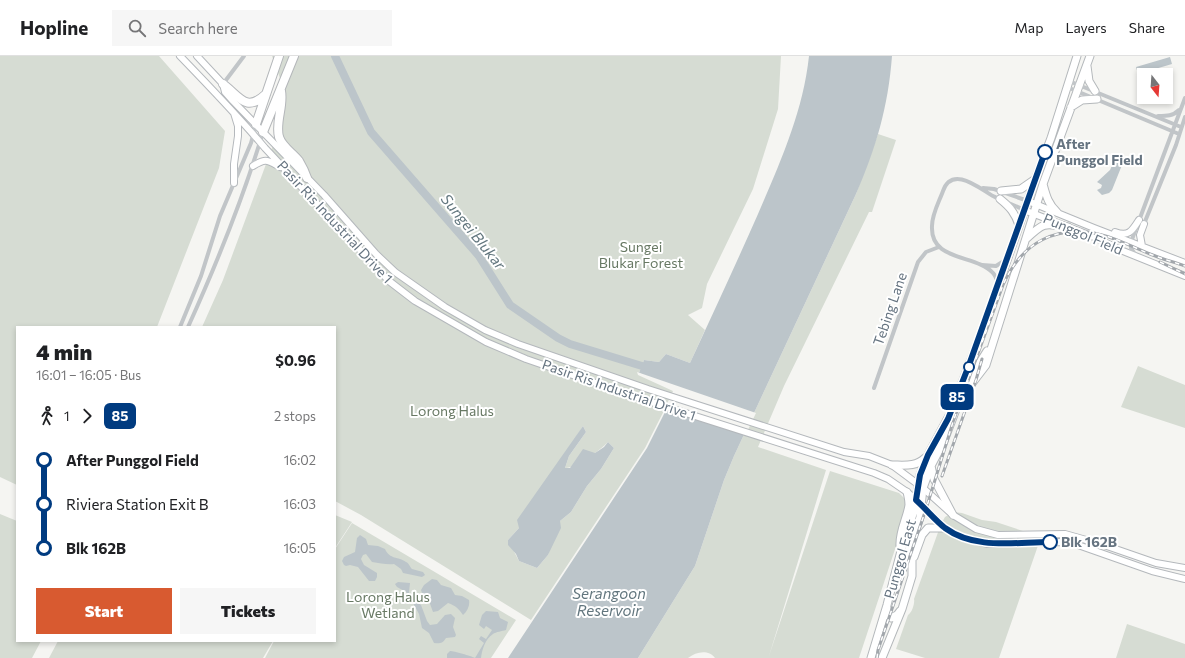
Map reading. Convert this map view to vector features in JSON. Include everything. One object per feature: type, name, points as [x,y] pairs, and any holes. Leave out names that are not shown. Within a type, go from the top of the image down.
[{"type":"highway","points":[[264,132],[294,56]]},
{"type":"highway","points":[[256,124],[278,59]]},
{"type":"highway","points":[[223,84],[242,100],[252,104],[259,101],[267,94]]},
{"type":"highway","points":[[281,90],[283,99],[278,128],[279,135],[281,141],[299,162],[308,178]]},
{"type":"main road","name":"Pasir Ris Industrial Drive 1","points":[[180,56],[389,281],[415,301],[486,342],[526,359],[648,401],[874,473],[888,479],[907,492],[945,528],[963,538],[988,544],[1063,542],[1078,545],[1152,571],[1185,579]]},
{"type":"main road","name":"Pasir Ris Industrial Drive 1","points":[[197,56],[223,84],[225,92],[308,178],[376,254],[395,272],[445,307],[485,330],[518,344],[648,389],[844,452],[869,456],[892,465],[920,486],[953,515],[976,529],[998,535],[1065,534],[1156,563],[1185,568]]},
{"type":"main road","name":"Punggol East","points":[[882,658],[902,609],[912,576],[912,541],[920,517],[920,475],[928,455],[948,419],[979,338],[1034,180],[1051,138],[1077,56]]},
{"type":"main road","name":"Punggol East","points":[[920,486],[944,441],[960,399],[986,365],[991,345],[1038,204],[1043,184],[1090,56]]},
{"type":"main road","points":[[1087,64],[1089,82],[1095,91]]},
{"type":"main road","points":[[1071,107],[1082,100],[1097,99]]},
{"type":"main road","points":[[233,112],[238,126],[234,164],[234,183]]},
{"type":"main road","points":[[253,166],[263,160],[269,160],[286,169]]},
{"type":"main road","points":[[1019,225],[1011,208],[1000,195],[1020,189],[1034,180]]},
{"type":"main road","points":[[1043,184],[1048,202],[1057,212]]},
{"type":"main road","name":"Punggol Field","points":[[1028,200],[1094,228],[1185,263]]},
{"type":"main road","name":"Punggol Field","points":[[1024,210],[1185,276]]},
{"type":"main road","points":[[1094,228],[1124,234],[1132,231],[1142,222]]},
{"type":"main road","points":[[1142,222],[1140,236],[1142,246]]},
{"type":"main road","points":[[1025,240],[1037,228],[1043,225],[1049,224],[1068,227]]},
{"type":"main road","points":[[979,338],[982,347],[985,348],[991,345]]},
{"type":"main road","points":[[892,465],[914,465],[921,463],[928,455]]},
{"type":"main road","points":[[930,466],[934,479],[953,515]]},
{"type":"main road","points":[[901,551],[900,540],[902,526],[909,503],[907,492]]},
{"type":"main road","name":"Punggol East","points":[[871,658],[888,605],[901,551],[912,518],[919,503]]},
{"type":"main road","points":[[912,561],[922,535],[928,528],[945,528]]},
{"type":"main road","points":[[896,572],[900,573],[902,570],[912,541]]},
{"type":"main road","points":[[888,605],[887,615],[891,618],[897,615],[902,609]]},
{"type":"street","points":[[223,84],[244,56]]},
{"type":"street","points":[[1068,84],[1097,99],[1179,134]]},
{"type":"street","points":[[1078,88],[1095,91],[1181,127]]},
{"type":"street","points":[[1142,222],[1185,98]]},
{"type":"street","points":[[1156,117],[1175,114],[1181,108]]},
{"type":"street","points":[[1136,256],[1131,248],[1131,242],[1142,222],[1185,117]]},
{"type":"street","points":[[180,326],[201,276],[220,216],[254,134],[256,124]]},
{"type":"street","points":[[188,326],[220,257],[264,132]]},
{"type":"street","name":"Punggol Field","points":[[939,246],[932,232],[932,221],[944,186],[951,180],[960,178],[1000,195],[1024,210]]},
{"type":"street","name":"Punggol Field","points":[[983,188],[994,189],[1000,195],[1028,200]]},
{"type":"street","points":[[939,246],[949,254],[982,265],[996,266],[1007,258]]},
{"type":"street","name":"Tebing Lane","points":[[874,388],[918,262],[926,252],[939,246]]},
{"type":"street","points":[[982,265],[993,273],[998,284]]},
{"type":"green space","points":[[0,56],[159,56],[225,131],[219,168],[157,326],[16,326],[16,485],[0,477]]},
{"type":"green space","points":[[272,56],[781,56],[778,109],[753,189],[707,284],[702,308],[688,315],[705,330],[690,363],[666,354],[659,362],[644,360],[639,373],[674,391],[645,448],[531,620],[361,515],[336,502],[336,326],[202,326],[223,280],[282,121],[286,95]],"holes":[[[583,426],[586,432],[569,456],[565,468],[575,465],[587,458],[600,450],[608,442],[614,448],[601,469],[587,486],[571,512],[560,521],[548,555],[537,568],[519,561],[508,540],[519,528]]]},
{"type":"green space","points":[[878,134],[896,140],[872,212],[869,212],[784,386],[758,447],[826,470],[769,656],[830,471],[899,493],[907,501],[908,510],[859,658],[715,658],[709,653],[702,652],[688,658],[638,658],[695,566],[724,480],[734,456],[856,194]]},
{"type":"green space","points":[[1138,366],[1185,385],[1185,428],[1121,407]]},
{"type":"green space","points":[[953,512],[962,513],[982,520],[996,522],[1041,537],[999,658],[925,658],[896,649],[908,615],[913,608],[914,599],[941,524],[945,517]]},
{"type":"green space","points":[[0,514],[16,521],[16,642],[40,642],[32,658],[0,658]]},
{"type":"green space","points":[[336,515],[352,522],[336,546]]},
{"type":"green space","name":"Lorong Halus Wetland","points":[[352,523],[516,620],[491,658],[265,658],[273,642],[336,642],[336,547]]},
{"type":"green space","points":[[1127,624],[1185,644],[1185,658],[1116,658]]},
{"type":"green space","points":[[57,642],[272,642],[263,658],[49,658]]},
{"type":"water","name":"Serangoon Reservoir","points":[[809,56],[892,56],[888,93],[870,160],[856,194],[734,456],[724,480],[695,566],[638,658],[508,658],[647,448],[676,390],[639,373],[644,360],[659,362],[666,354],[690,363],[750,233],[790,137],[802,97]]},
{"type":"water","points":[[1170,57],[1172,64],[1158,68],[1137,68],[1137,70],[1136,67]]},
{"type":"water","points":[[1117,154],[1124,160],[1112,190],[1109,193],[1102,195],[1097,190],[1101,188],[1102,185],[1097,182],[1110,170]]},
{"type":"water","points":[[583,426],[586,432],[569,456],[565,468],[570,468],[583,449],[595,453],[604,447],[608,442],[614,448],[601,469],[587,486],[571,512],[560,521],[561,528],[548,555],[537,568],[519,561],[516,554],[508,545],[508,540],[519,528],[517,520]]},
{"type":"water","points":[[360,535],[366,539],[368,545],[378,546],[385,549],[389,555],[403,560],[408,563],[412,569],[423,572],[425,575],[422,577],[403,573],[401,569],[394,564],[372,562],[366,554],[363,555],[361,559],[364,565],[377,573],[375,581],[369,581],[358,567],[350,565],[346,566],[342,561],[344,557],[355,552],[357,538]]},
{"type":"water","points":[[432,579],[437,580],[441,585],[451,588],[455,595],[462,596],[469,600],[468,608],[463,615],[457,608],[448,603],[438,611],[433,612],[429,601],[423,596],[421,590],[424,585]]},
{"type":"water","points":[[398,582],[410,583],[409,592],[411,598],[421,605],[430,625],[437,624],[445,615],[451,614],[455,618],[453,627],[456,635],[455,637],[446,638],[440,643],[434,643],[429,633],[422,628],[419,614],[412,601],[406,592],[397,587],[395,584]]},
{"type":"water","points":[[486,611],[498,612],[500,618],[508,622],[506,630],[490,636],[484,645],[481,658],[475,658],[484,643],[479,639],[481,636],[486,639],[492,630],[486,626],[484,629],[479,625],[482,615]]},
{"type":"water","points":[[452,651],[475,658],[447,658],[447,654]]},
{"type":"pier","points":[[637,372],[756,413],[746,434],[665,408],[673,391],[638,375]]},
{"type":"waterway","name":"Sungei Blukar","points":[[335,56],[371,132],[479,256],[510,305],[558,338],[570,344],[642,366]]},
{"type":"railway","points":[[877,658],[878,650],[926,509],[953,422],[1003,285],[1011,270],[1020,258],[1031,247],[1042,240],[1055,235],[1070,232],[1085,232],[1102,235],[1120,241],[1154,256],[1185,266]]},
{"type":"railway","points":[[1160,262],[1185,274]]},
{"type":"railway","points":[[942,476],[982,359]]},
{"type":"bus line","name":"85","points":[[1045,152],[986,321],[969,365],[948,419],[928,455],[920,475],[916,500],[945,528],[963,538],[988,544],[1050,542]]},
{"type":"place","name":"After Punggol Field","points":[[1045,152]]},
{"type":"place","name":"Blk 162B","points":[[1050,542]]},
{"type":"park label","name":"Sungei Blukar Forest","points":[[641,256]]},
{"type":"park label","name":"Lorong Halus","points":[[452,411]]}]
